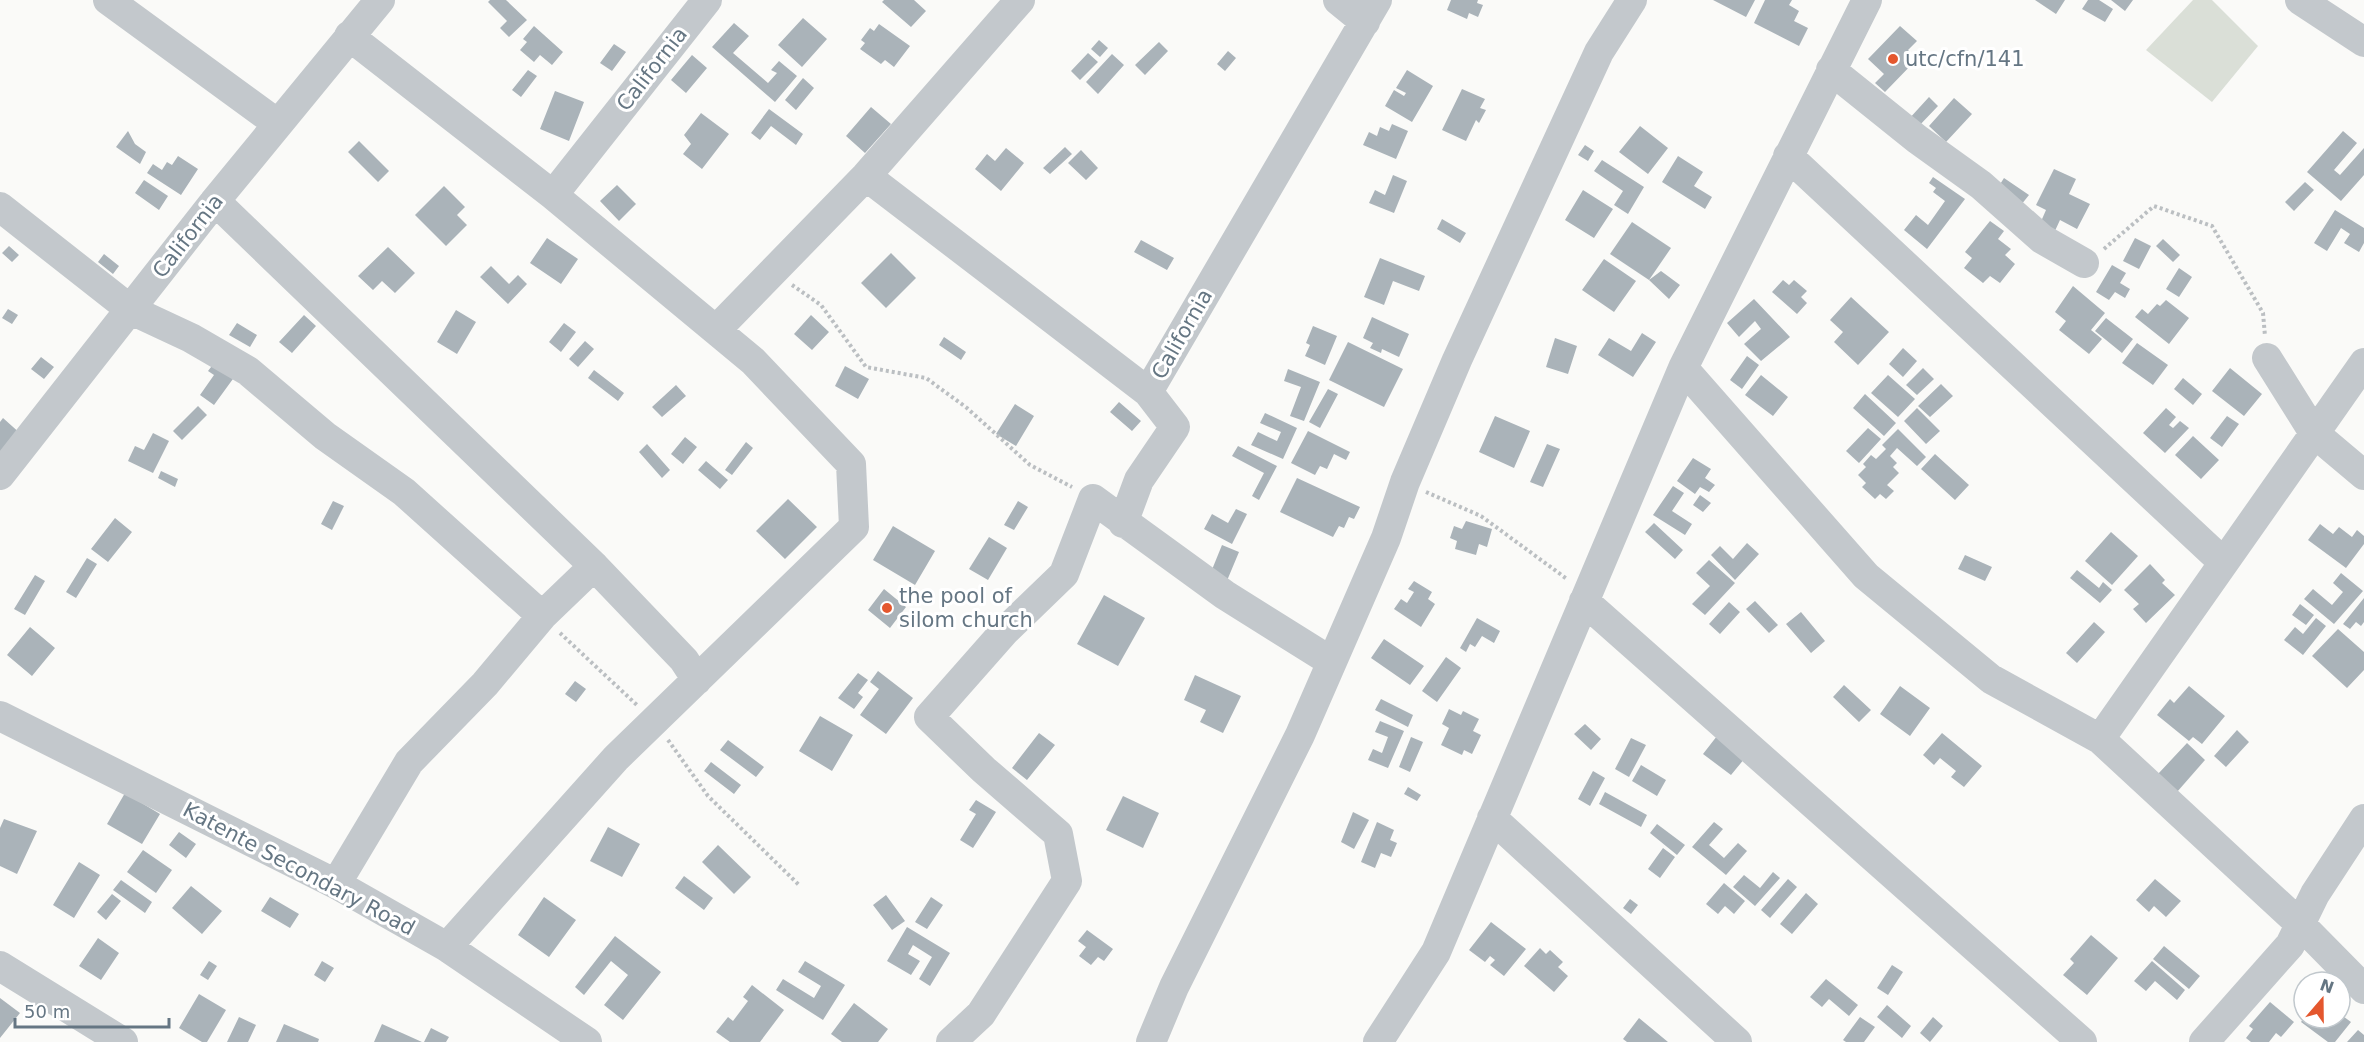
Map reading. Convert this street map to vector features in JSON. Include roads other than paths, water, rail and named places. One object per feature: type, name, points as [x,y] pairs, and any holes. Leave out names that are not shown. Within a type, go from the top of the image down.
[{"type":"street","points":[[108,0],[278,124]]},
{"type":"street","name":"California","points":[[0,475],[214,201],[380,0]]},
{"type":"street","name":"California","points":[[553,195],[707,0]]},
{"type":"street","points":[[716,330],[866,176],[1020,0]]},
{"type":"street","points":[[1338,0],[1371,11]]},
{"type":"street","points":[[1151,1042],[1174,987],[1300,735],[1386,538],[1405,482],[1457,360],[1599,52],[1632,0]]},
{"type":"street","points":[[1378,1042],[1436,951],[1683,368],[1867,0]]},
{"type":"street","points":[[2300,0],[2364,42]]},
{"type":"street","name":"California","points":[[866,176],[1148,392],[1371,11]]},
{"type":"street","points":[[349,36],[553,195],[753,361],[851,464],[854,527],[616,758],[447,947]]},
{"type":"street","points":[[1831,70],[1917,139],[1981,185],[2042,239],[2084,264]]},
{"type":"street","points":[[1788,156],[2223,562]]},
{"type":"street","points":[[214,201],[594,566],[684,660],[697,680]]},
{"type":"street","points":[[0,207],[131,310],[191,338],[248,371],[325,436],[404,492],[542,616]]},
{"type":"street","points":[[2267,358],[2314,433],[2364,475]]},
{"type":"street","points":[[2100,740],[2364,363]]},
{"type":"street","points":[[1683,368],[1866,576],[1991,679],[2100,740],[2300,924],[2364,989]]},
{"type":"street","points":[[1123,523],[1139,480],[1175,427],[1148,392]]},
{"type":"street","points":[[951,1042],[981,1014],[1067,881],[1058,834],[984,770],[929,717],[1004,632],[1064,574],[1094,499],[1123,523],[1225,595],[1332,662]]},
{"type":"street","points":[[336,884],[409,762],[485,684],[542,616],[594,566]]},
{"type":"street","points":[[1586,597],[2082,1042]]},
{"type":"street","name":"Katente Secondary Road","points":[[0,716],[336,884],[447,947],[587,1042]]},
{"type":"street","points":[[1492,818],[1737,1042]]},
{"type":"street","points":[[2204,1042],[2290,945],[2315,894],[2364,819]]},
{"type":"street","points":[[0,966],[123,1042]]},
{"type":"place","name":"utc/cfn/141","points":[[1893,59]]},
{"type":"place","name":"the pool of silom church","points":[[887,608]]}]
